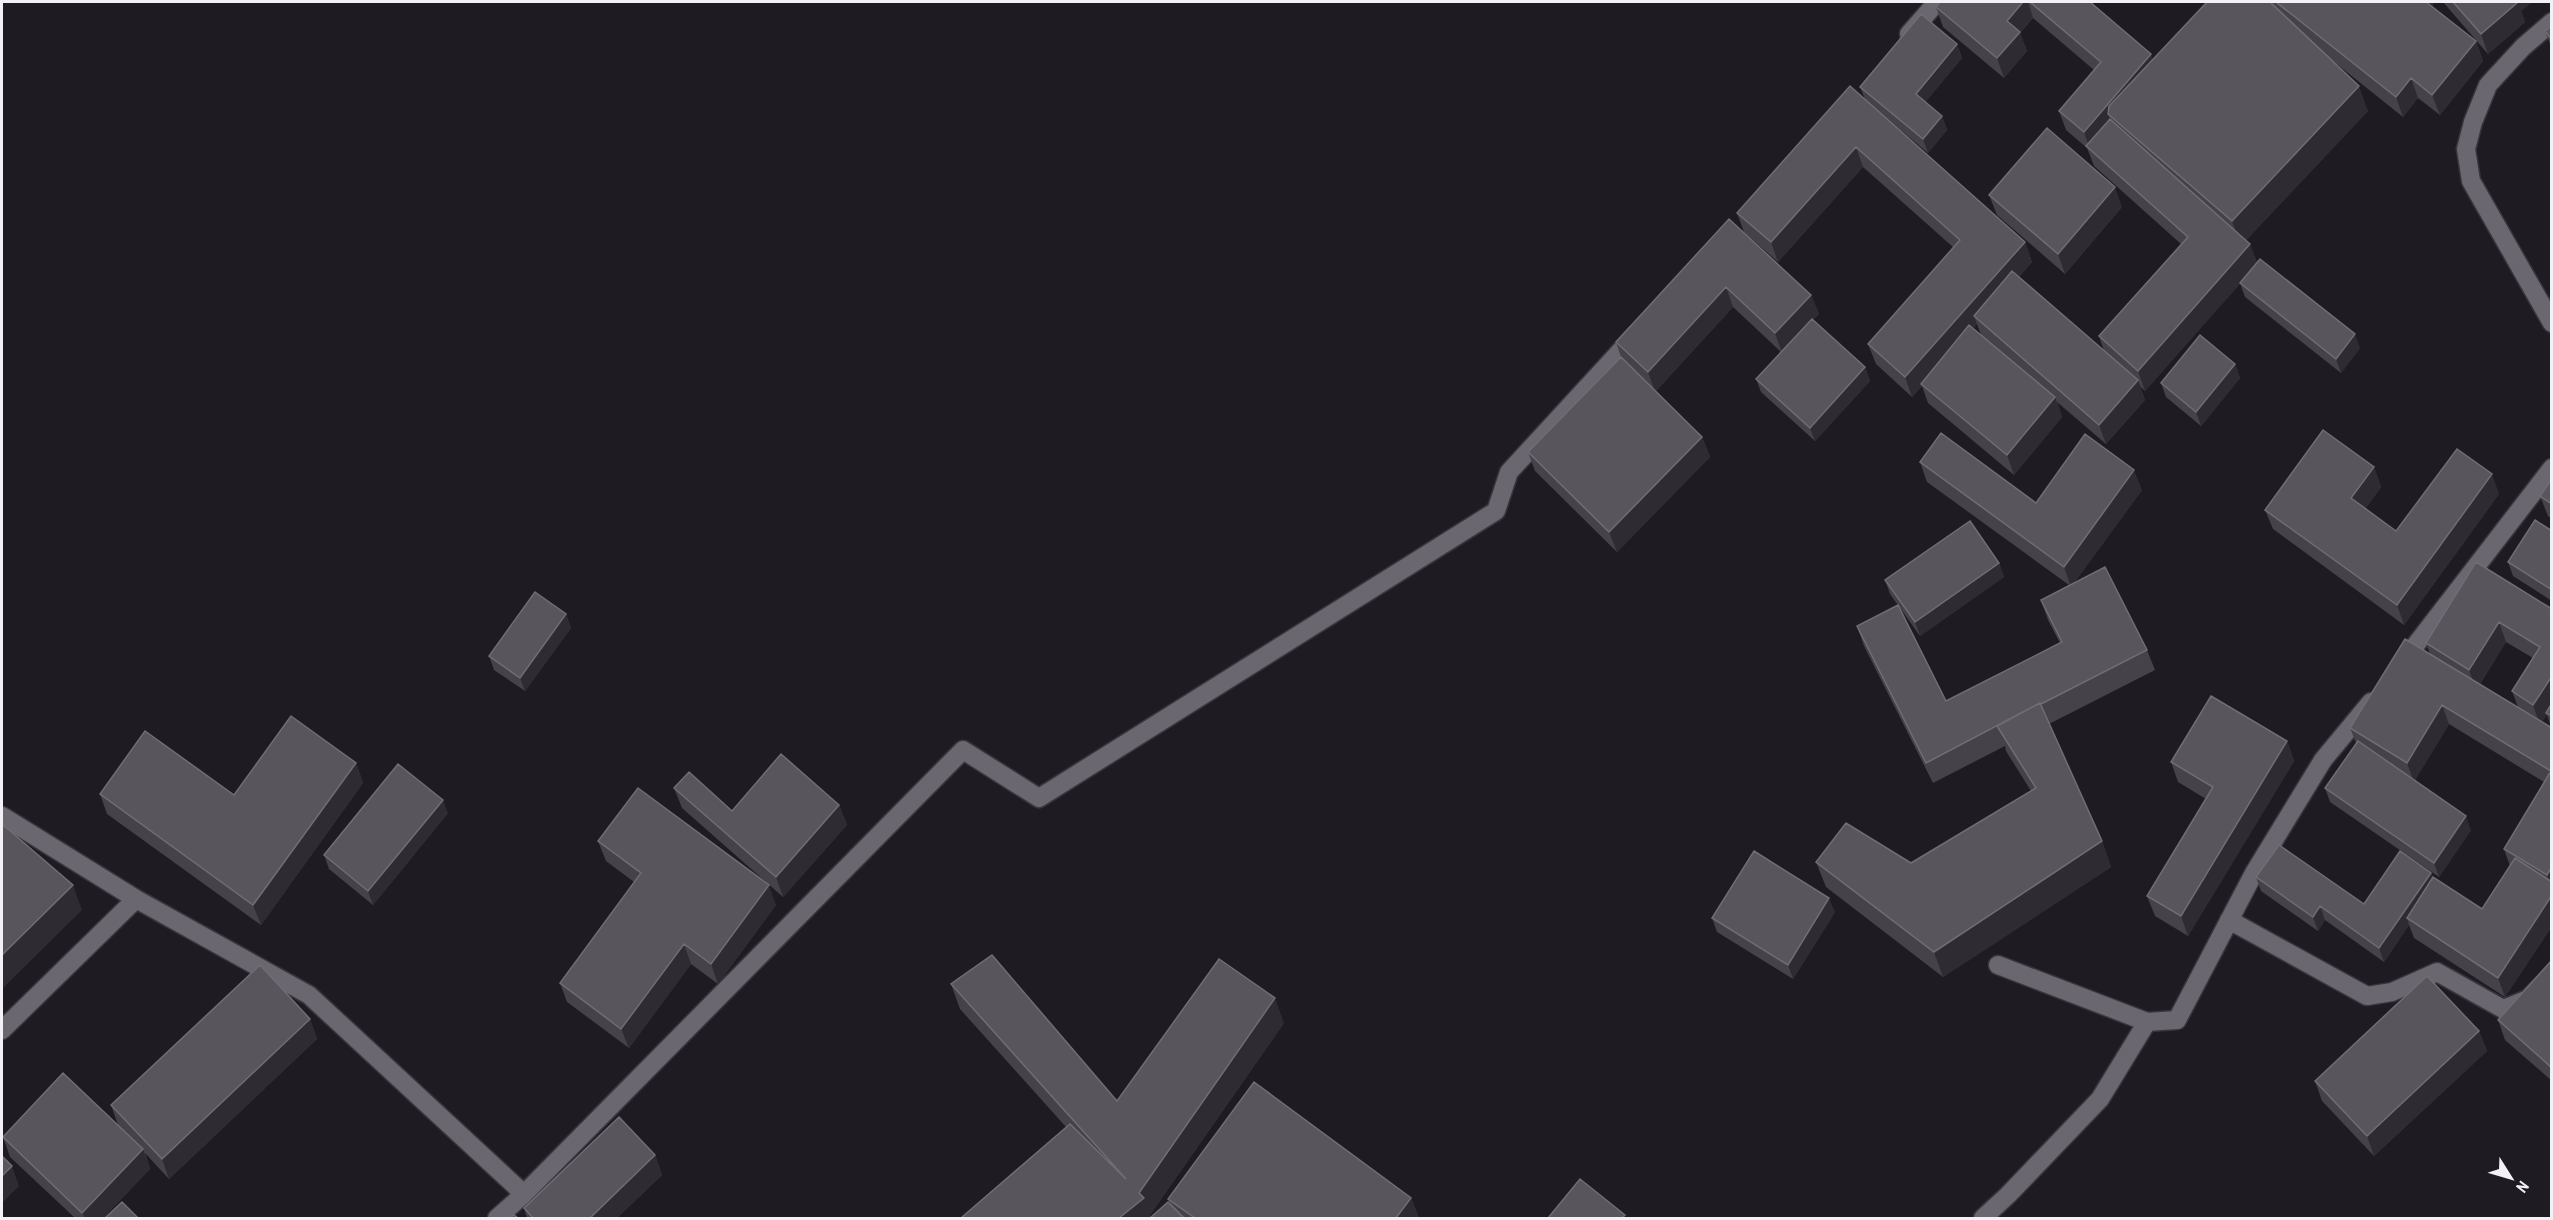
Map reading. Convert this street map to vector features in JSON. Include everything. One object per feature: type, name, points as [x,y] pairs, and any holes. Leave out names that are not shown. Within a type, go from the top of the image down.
[{"type":"street","points":[[1898,46],[1937,2]]},
{"type":"street","points":[[2550,315],[2471,181],[2466,149],[2473,122],[2488,85],[2523,47],[2552,22]]},
{"type":"street","points":[[497,1218],[524,1194],[963,750],[1039,798],[1049,792],[1496,511],[1509,472],[1644,325]]},
{"type":"street","points":[[1998,965],[2147,1022],[2176,1020],[2254,873],[2323,760],[2385,685],[2552,468]]},
{"type":"street","points":[[2,816],[136,899],[309,995],[524,1194]]},
{"type":"street","points":[[2,1030],[136,899]]},
{"type":"street","points":[[2229,920],[2367,996],[2392,992],[2437,972],[2503,1009],[2528,999],[2552,975]]},
{"type":"street","points":[[1983,1218],[2008,1196],[2100,1099],[2147,1022]]},
{"type":"building","points":[[1940,2],[2023,2],[2007,21],[2020,32],[1997,58],[1936,7]]},
{"type":"building","points":[[2030,2],[2090,2],[2151,54],[2084,132],[2059,111],[2101,62]]},
{"type":"building","points":[[2207,2],[2270,2],[2359,86],[2232,221],[2108,114],[2109,106]]},
{"type":"building","points":[[2276,2],[2426,2],[2476,41],[2432,95],[2411,78],[2396,97]]},
{"type":"building","points":[[2453,2],[2516,2],[2517,3],[2481,34]]},
{"type":"building","points":[[1921,14],[1957,44],[1916,94],[1942,116],[1923,139],[1860,87]]},
{"type":"building","points":[[2552,26],[2552,40],[2545,31]]},
{"type":"building","points":[[1850,86],[2025,242],[1905,377],[1868,344],[1960,240],[1856,147],[1771,242],[1737,213]]},
{"type":"building","points":[[2110,119],[2250,244],[2138,371],[2099,336],[2188,237],[2086,146]]},
{"type":"building","points":[[2047,128],[2115,187],[2058,254],[1989,195]]},
{"type":"building","points":[[1729,219],[1811,295],[1775,333],[1726,287],[1648,372],[1616,342]]},
{"type":"building","points":[[2260,259],[2355,334],[2336,359],[2240,283]]},
{"type":"building","points":[[2012,271],[2138,380],[2099,425],[1974,316]]},
{"type":"building","points":[[1812,319],[1865,367],[1810,428],[1756,379]]},
{"type":"building","points":[[1969,325],[2055,397],[2007,455],[1921,384]]},
{"type":"building","points":[[2200,335],[2235,364],[2196,412],[2161,383]]},
{"type":"building","points":[[1621,357],[1702,437],[1609,532],[1528,452]]},
{"type":"building","points":[[2323,430],[2374,467],[2351,498],[2396,531],[2457,449],[2492,474],[2397,605],[2265,510]]},
{"type":"building","points":[[1941,433],[2036,503],[2085,434],[2134,470],[2064,567],[1920,462]]},
{"type":"building","points":[[2552,479],[2552,504],[2540,496]]},
{"type":"building","points":[[2535,520],[2552,531],[2552,590],[2508,562]]},
{"type":"building","points":[[1970,521],[1999,563],[1915,622],[1885,580]]},
{"type":"building","points":[[2476,562],[2552,609],[2552,676],[2533,705],[2512,691],[2540,647],[2499,622],[2469,670],[2426,643]]},
{"type":"building","points":[[2105,567],[2147,650],[1926,763],[1857,626],[1898,605],[1946,701],[2062,642],[2041,600]]},
{"type":"building","points":[[535,592],[566,614],[520,678],[489,656]]},
{"type":"building","points":[[2405,639],[2552,728],[2552,867],[2547,875],[2504,849],[2551,771],[2442,705],[2407,763],[2350,728]]},
{"type":"building","points":[[2211,696],[2287,741],[2181,916],[2147,896],[2213,787],[2171,762]]},
{"type":"building","points":[[2040,703],[2102,841],[1934,952],[1816,862],[1846,823],[1911,863],[2036,788],[1997,726]]},
{"type":"building","points":[[2552,703],[2552,716],[2546,713]]},
{"type":"building","points":[[291,716],[356,763],[253,905],[100,794],[145,731],[234,795]]},
{"type":"building","points":[[2358,741],[2466,816],[2434,863],[2325,788]]},
{"type":"building","points":[[781,754],[839,805],[776,877],[674,788],[689,772],[732,811]]},
{"type":"building","points":[[398,764],[443,800],[368,891],[324,855]]},
{"type":"building","points":[[638,788],[769,885],[711,964],[684,944],[621,1029],[560,983],[641,873],[598,841]]},
{"type":"building","points":[[2,825],[73,885],[2,955]]},
{"type":"building","points":[[2279,845],[2364,904],[2400,851],[2431,873],[2379,948],[2320,906],[2313,917],[2256,877]]},
{"type":"building","points":[[1754,851],[1829,898],[1788,965],[1712,918]]},
{"type":"building","points":[[2515,858],[2552,882],[2552,895],[2498,978],[2407,918],[2433,877],[2482,909]]},
{"type":"building","points":[[992,955],[1117,1101],[1219,959],[1275,998],[1139,1193],[1144,1198],[1119,1218],[961,1218],[1070,1124],[1126,1179],[951,984]]},
{"type":"building","points":[[2552,960],[2552,1068],[2498,1020]]},
{"type":"building","points":[[260,965],[310,1019],[162,1159],[111,1105]]},
{"type":"building","points":[[2427,976],[2479,1031],[2367,1136],[2315,1081]]},
{"type":"building","points":[[63,1073],[143,1149],[82,1213],[3,1137]]},
{"type":"building","points":[[1254,1082],[1411,1198],[1396,1218],[1195,1218],[1168,1199]]},
{"type":"building","points":[[619,1117],[655,1155],[590,1218],[533,1218],[524,1208]]},
{"type":"building","points":[[2,1156],[12,1166],[2,1176]]},
{"type":"building","points":[[1580,1179],[1625,1215],[1622,1218],[1548,1218]]},
{"type":"building","points":[[122,1202],[138,1218],[105,1218]]},
{"type":"building","points":[[1168,1202],[1184,1218],[1150,1218]]}]
